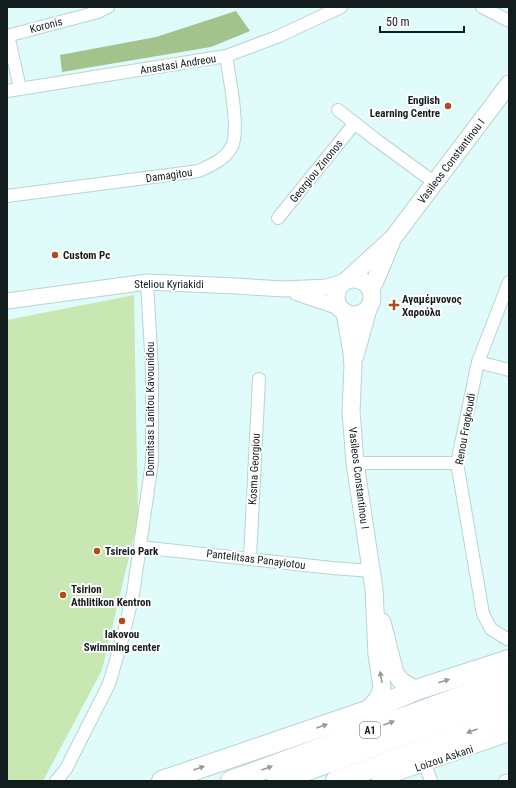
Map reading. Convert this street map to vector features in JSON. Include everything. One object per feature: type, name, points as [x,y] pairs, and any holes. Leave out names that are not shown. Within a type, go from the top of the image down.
[{"type":"highway","points":[[162,781],[367,711],[416,690],[509,660]]},
{"type":"highway","name":"A1","points":[[231,781],[509,679]]},
{"type":"highway","name":"A1","points":[[277,781],[509,697]]},
{"type":"highway","points":[[336,781],[509,718]]},
{"type":"main road","name":"Vasileos Constantinou I","points":[[345,281],[393,238],[509,84]]},
{"type":"main road","name":"Vasileos Constantinou I","points":[[371,289],[393,238]]},
{"type":"main road","points":[[358,279],[367,284],[371,289],[372,298],[368,310],[357,315],[342,310],[336,296],[340,286],[345,281],[358,279]]},
{"type":"main road","name":"Vasileos Constantinou I","points":[[342,310],[351,344],[353,366],[350,411],[355,463],[372,571],[377,655],[382,687],[379,697],[367,711]]},
{"type":"main road","name":"Vasileos Constantinou I","points":[[353,366],[368,310]]},
{"type":"main road","name":"Vasileos Constantinou I","points":[[374,589],[395,673],[400,681],[416,690]]},
{"type":"street","name":"Koronis","points":[[8,35],[98,12],[108,7]]},
{"type":"street","name":"Anastasi Andreou","points":[[7,91],[226,56],[277,37],[341,7]]},
{"type":"street","points":[[482,7],[509,21]]},
{"type":"street","points":[[8,35],[20,88]]},
{"type":"street","name":"Damagitou","points":[[7,196],[199,171],[218,162],[232,147],[236,126],[226,56]]},
{"type":"street","points":[[338,110],[434,183]]},
{"type":"street","name":"Georgiou Zinonos","points":[[278,218],[355,123]]},
{"type":"street","name":"Steliou Kyriakidi","points":[[7,300],[147,282],[284,289],[327,287],[345,281]]},
{"type":"street","name":"Domnitsas Lanitou Kavounidou","points":[[56,781],[66,769],[109,684],[133,594],[152,462],[152,369],[147,282]]},
{"type":"street","name":"Renou Fragkoudi","points":[[509,282],[478,362],[457,464],[483,614],[492,629],[507,639],[509,638]]},
{"type":"street","name":"Steliou Kyriakidi","points":[[284,289],[342,310]]},
{"type":"street","points":[[478,362],[509,370]]},
{"type":"street","name":"Kosma Georgiou","points":[[250,558],[258,379]]},
{"type":"street","points":[[355,463],[457,464]]},
{"type":"street","name":"Pantelitsas Panayiotou","points":[[140,547],[372,571]]},
{"type":"street","name":"Loizou Askani","points":[[378,781],[509,735]]},
{"type":"street","points":[[425,764],[431,781]]},
{"type":"street","points":[[504,781],[509,780]]},
{"type":"green space","points":[[236,11],[250,31],[211,47],[62,72],[60,55],[156,37]]},
{"type":"green space","name":"Tsirion Athlitikon Kentron","points":[[134,295],[138,519],[102,670],[43,781],[7,781],[7,320]]},
{"type":"place","name":"English Learning Centre","points":[[448,106]]},
{"type":"place","name":"Custom Pc","points":[[55,255]]},
{"type":"place","name":"Αγαμέμνονος Χαρούλα","points":[[394,305]]},
{"type":"place","name":"Tsireio Park","points":[[97,551]]},
{"type":"place","name":"Tsirion Athlitikon Kentron","points":[[63,595]]},
{"type":"place","name":"Iakovou Swimming center","points":[[122,621]]}]
